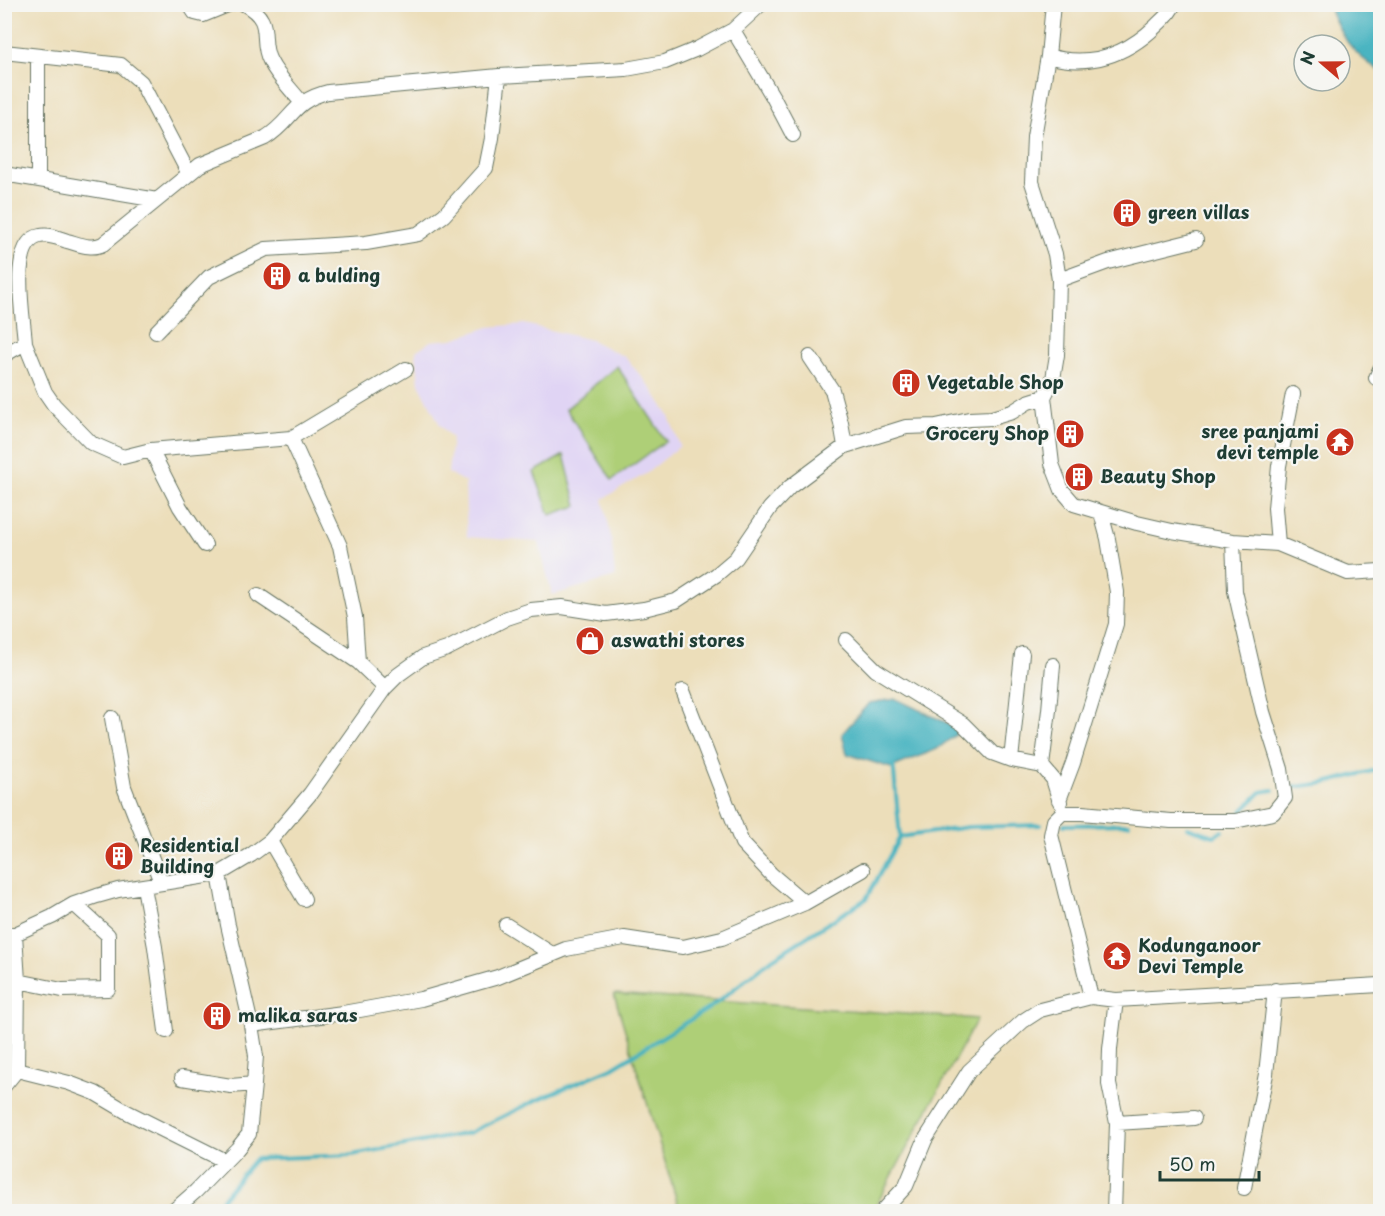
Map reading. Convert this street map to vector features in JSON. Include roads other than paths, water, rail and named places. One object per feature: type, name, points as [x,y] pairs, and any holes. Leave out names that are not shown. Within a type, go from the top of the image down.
[{"type":"street","points":[[189,4],[195,13],[203,15],[230,4]]},
{"type":"street","points":[[244,4],[252,9],[262,21],[268,59],[301,102]]},
{"type":"street","points":[[406,369],[291,438],[152,450],[123,458],[91,442],[71,424],[50,398],[25,343],[19,265],[25,246],[37,236],[50,236],[91,247],[98,246],[200,165],[265,138],[274,132],[301,102],[328,92],[499,76],[636,67],[665,62],[697,49],[733,30],[761,4]]},
{"type":"street","points":[[1053,4],[1048,56],[1034,137],[1032,182],[1055,254],[1059,280],[1057,356],[1053,379],[1044,397],[1052,464],[1062,490],[1074,504],[1101,513],[1172,531],[1233,541],[1278,544],[1348,573],[1380,571]]},
{"type":"street","points":[[1048,56],[1075,61],[1093,61],[1125,50],[1147,35],[1170,12],[1174,4]]},
{"type":"street","points":[[733,30],[793,135]]},
{"type":"street","points":[[4,52],[121,65],[141,82],[189,174]]},
{"type":"street","points":[[38,56],[38,180]]},
{"type":"street","points":[[156,332],[209,277],[266,249],[366,243],[418,234],[444,215],[486,168],[499,76]]},
{"type":"street","points":[[4,174],[157,200]]},
{"type":"street","points":[[1059,280],[1108,262],[1196,240]]},
{"type":"street","points":[[4,355],[25,343]]},
{"type":"street","points":[[810,357],[832,390],[842,423],[845,446]]},
{"type":"street","points":[[1278,544],[1275,508],[1279,466],[1293,394]]},
{"type":"street","points":[[4,1086],[17,1070],[18,981],[10,934],[52,917],[74,904],[118,890],[219,874],[251,855],[270,841],[310,794],[385,688],[398,675],[423,657],[447,649],[507,618],[531,610],[562,607],[606,614],[644,609],[676,601],[736,558],[770,508],[790,487],[845,446],[906,427],[936,426],[969,419],[992,418],[1012,412],[1028,402],[1044,397]]},
{"type":"street","points":[[291,438],[340,546],[355,617],[358,662]]},
{"type":"street","points":[[152,450],[180,507],[205,544]]},
{"type":"street","points":[[1091,997],[1051,835],[1116,624],[1117,592],[1101,513]]},
{"type":"street","points":[[1060,806],[1082,813],[1171,821],[1235,821],[1273,813],[1286,798],[1281,769],[1263,712],[1238,601],[1233,541]]},
{"type":"street","points":[[258,595],[358,662],[385,688]]},
{"type":"street","points":[[846,640],[876,670],[963,724],[992,753],[1011,760],[1042,766],[1053,779],[1060,806]]},
{"type":"street","points":[[1011,760],[1022,654]]},
{"type":"street","points":[[1042,766],[1053,665]]},
{"type":"street","points":[[683,691],[742,843],[771,874],[806,903]]},
{"type":"street","points":[[112,718],[124,787],[161,882]]},
{"type":"street","points":[[270,841],[304,899]]},
{"type":"street","points":[[252,1025],[344,1013],[421,999],[498,977],[566,949],[624,938],[683,947],[722,938],[806,903],[863,870]]},
{"type":"street","points":[[172,1212],[196,1191],[249,1134],[256,1056],[252,1025],[228,925],[219,874]]},
{"type":"street","points":[[144,887],[155,947],[165,1031]]},
{"type":"street","points":[[18,981],[62,990],[108,988],[108,935],[74,904]]},
{"type":"street","points":[[507,925],[552,954]]},
{"type":"street","points":[[882,1212],[906,1186],[925,1140],[969,1071],[1023,1021],[1040,1010],[1091,997],[1116,1000],[1380,985]]},
{"type":"street","points":[[1244,1188],[1266,1074],[1275,990]]},
{"type":"street","points":[[1114,1212],[1117,1124],[1109,1084],[1110,1049],[1116,1000]]},
{"type":"street","points":[[17,1070],[69,1083],[95,1093],[225,1161]]},
{"type":"street","points":[[182,1078],[231,1086],[254,1084]]},
{"type":"street","points":[[1117,1124],[1194,1118]]},
{"type":"water","points":[[1328,5],[1373,5],[1380,12],[1380,71],[1352,48],[1352,33],[1342,33]]},
{"type":"water","points":[[896,699],[962,730],[937,749],[891,768],[847,754],[842,734],[869,703]]},
{"type":"waterway","points":[[211,1212],[255,1159],[352,1155],[469,1133],[539,1099],[612,1068],[711,1007],[772,959],[866,899],[900,837],[893,762]]},
{"type":"waterway","points":[[1295,787],[1325,783],[1380,769]]},
{"type":"waterway","points":[[1242,811],[1261,792],[1273,790]]},
{"type":"waterway","points":[[1064,825],[1129,824]]},
{"type":"waterway","points":[[900,837],[968,827],[1041,825]]},
{"type":"waterway","points":[[1187,827],[1214,836],[1223,831]]},
{"type":"place","name":"green villas","points":[[1127,213]]},
{"type":"place","name":"a bulding","points":[[277,276]]},
{"type":"place","name":"Vegetable Shop","points":[[906,383]]},
{"type":"place","name":"Grocery Shop","points":[[1070,434]]},
{"type":"place","name":"sree panjami devi temple","points":[[1340,442]]},
{"type":"place","name":"Beauty Shop","points":[[1079,477]]},
{"type":"place","name":"aswathi stores","points":[[590,641]]},
{"type":"place","name":"Residential Building","points":[[119,856]]},
{"type":"place","name":"Kodunganoor Devi Temple","points":[[1117,956]]},
{"type":"place","name":"malika saras","points":[[217,1016]]}]
